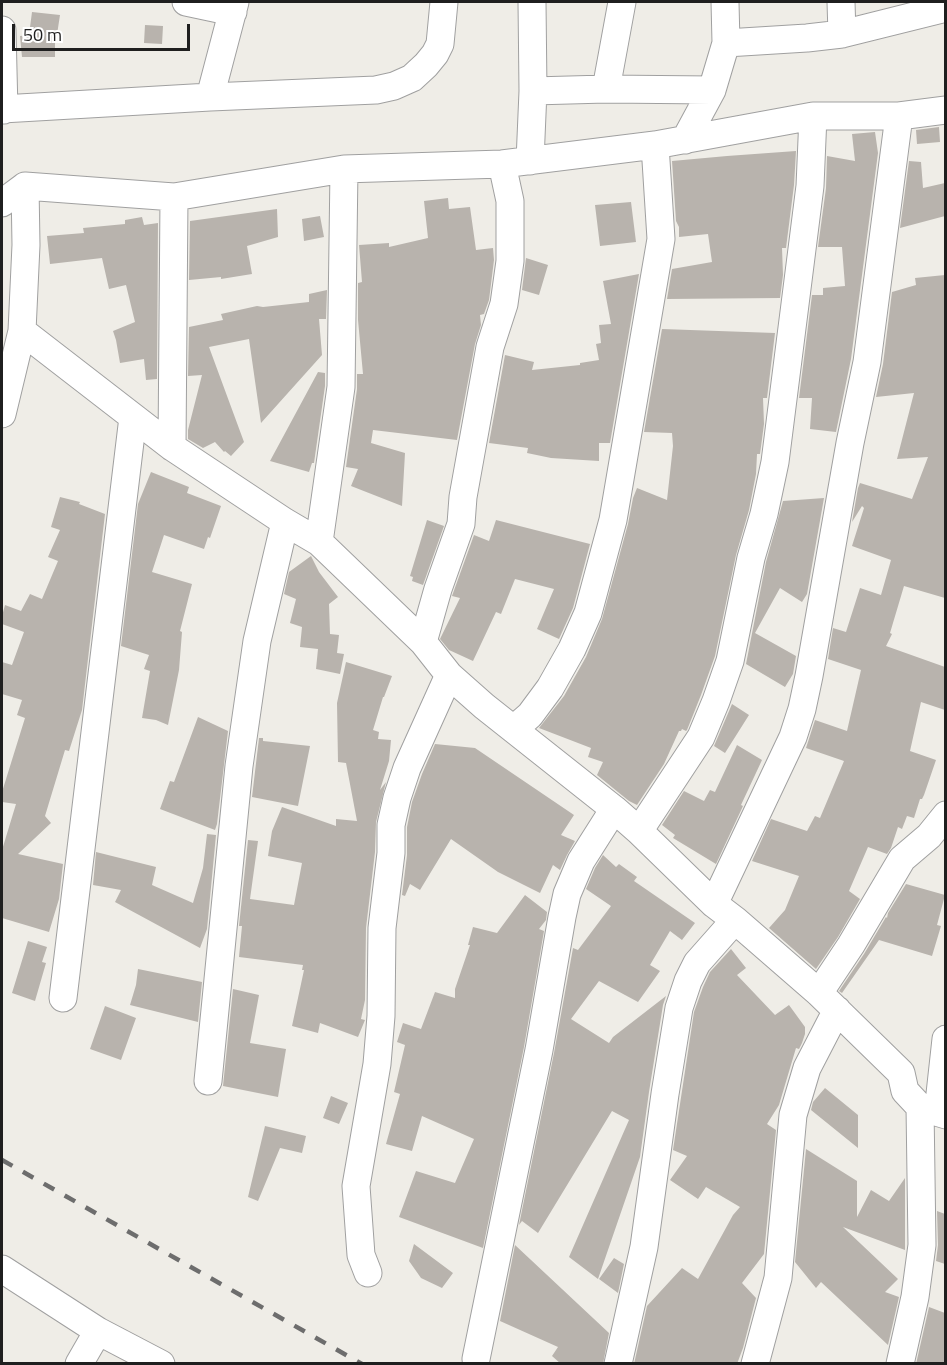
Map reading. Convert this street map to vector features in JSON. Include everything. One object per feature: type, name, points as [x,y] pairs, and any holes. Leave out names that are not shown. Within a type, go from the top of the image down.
[{"type":"street","points":[[186,2],[234,7],[210,97]]},
{"type":"street","points":[[2,30],[3,110],[210,97],[376,90],[394,86],[412,78],[435,54],[440,44],[444,2]]},
{"type":"street","points":[[530,161],[533,92],[532,2]]},
{"type":"street","points":[[606,89],[621,2]]},
{"type":"street","points":[[685,140],[711,90],[726,43],[725,2]]},
{"type":"street","points":[[841,2],[842,34]]},
{"type":"street","points":[[726,43],[842,34],[945,8]]},
{"type":"street","points":[[533,92],[606,89],[711,90]]},
{"type":"street","points":[[2,203],[25,186],[174,197],[344,169],[530,161],[655,145],[813,116],[899,116],[945,110]]},
{"type":"street","points":[[639,831],[700,737],[730,661],[751,558],[764,514],[775,462],[810,186],[813,116]]},
{"type":"street","points":[[618,1364],[644,1247],[679,1008],[688,981],[725,912],[802,709],[867,362],[899,116]]},
{"type":"street","points":[[514,729],[531,715],[573,649],[588,613],[613,520],[661,239],[655,145]]},
{"type":"street","points":[[423,642],[438,589],[461,524],[463,497],[490,347],[504,304],[510,261],[510,201],[502,164]]},
{"type":"street","points":[[319,542],[341,387],[344,169]]},
{"type":"street","points":[[2,414],[22,331],[26,245],[25,186]]},
{"type":"street","points":[[172,447],[174,197]]},
{"type":"street","points":[[22,331],[172,447],[319,542],[423,642],[449,675],[639,831],[725,912],[828,1002],[901,1072],[905,1091],[934,1111]]},
{"type":"street","points":[[63,998],[133,417]]},
{"type":"street","points":[[208,1081],[238,766],[257,641],[285,522]]},
{"type":"street","points":[[368,1273],[361,1255],[356,1186],[377,1064],[381,1016],[382,928],[391,853],[390,825],[407,768],[449,675]]},
{"type":"street","points":[[476,1359],[539,1050],[567,894],[581,861],[614,809]]},
{"type":"street","points":[[755,1364],[778,1278],[793,1114],[828,1002],[851,945],[902,859],[929,836],[945,815]]},
{"type":"street","points":[[900,1364],[916,1288],[922,1245],[934,1111],[945,1038]]},
{"type":"street","points":[[2,1269],[98,1331],[161,1364]]},
{"type":"street","points":[[79,1364],[98,1331]]},
{"type":"building","points":[[32,12],[60,15],[55,41],[55,57],[22,57],[20,36],[29,35]]},
{"type":"building","points":[[145,25],[163,26],[162,44],[144,43]]},
{"type":"building","points":[[939,127],[940,142],[917,144],[916,130]]},
{"type":"building","points":[[875,132],[878,153],[851,359],[836,432],[810,429],[812,398],[799,398],[812,295],[823,295],[823,288],[845,286],[842,247],[818,247],[826,188],[827,156],[855,161],[852,134]]},
{"type":"building","points":[[796,151],[786,248],[782,248],[783,275],[780,298],[667,299],[672,269],[712,262],[708,234],[679,237],[672,161]]},
{"type":"building","points":[[909,161],[921,162],[923,188],[945,183],[945,216],[900,228]]},
{"type":"building","points":[[448,198],[449,209],[470,207],[476,250],[493,248],[494,260],[489,300],[484,314],[480,315],[481,325],[475,344],[457,440],[373,430],[371,443],[405,453],[402,506],[351,486],[358,469],[346,467],[357,374],[363,374],[358,320],[358,283],[362,282],[359,245],[389,243],[389,247],[428,238],[424,201]]},
{"type":"building","points":[[631,202],[636,242],[600,246],[595,205]]},
{"type":"building","points":[[277,209],[278,237],[247,246],[252,274],[221,279],[221,277],[189,280],[190,221]]},
{"type":"building","points":[[320,216],[324,237],[304,241],[302,219]]},
{"type":"building","points":[[142,217],[144,225],[158,223],[157,379],[146,380],[144,359],[120,363],[113,331],[135,322],[126,285],[109,289],[102,258],[50,264],[47,236],[84,233],[83,228],[125,224],[125,220]]},
{"type":"building","points":[[526,258],[548,265],[539,295],[522,290]]},
{"type":"building","points":[[639,274],[610,443],[599,443],[599,461],[551,458],[527,453],[528,448],[489,443],[505,355],[534,362],[532,370],[580,365],[580,363],[599,360],[596,344],[601,343],[599,325],[611,324],[603,281]]},
{"type":"building","points":[[945,275],[945,598],[904,586],[890,633],[892,634],[886,646],[945,667],[945,710],[921,702],[910,751],[936,760],[914,818],[907,816],[902,829],[898,827],[887,854],[868,847],[849,891],[860,899],[816,969],[769,928],[785,910],[799,876],[752,861],[771,819],[807,831],[815,816],[820,818],[844,761],[806,748],[815,720],[847,731],[861,670],[828,659],[833,628],[846,632],[860,588],[881,595],[891,560],[852,546],[864,508],[862,506],[852,522],[858,488],[860,483],[912,499],[928,457],[897,459],[914,393],[876,397],[883,364],[892,292],[916,285],[915,278]]},
{"type":"building","points":[[327,290],[326,319],[319,319],[322,355],[261,423],[249,339],[209,347],[244,442],[231,456],[215,442],[203,448],[188,439],[188,430],[202,375],[188,376],[189,327],[223,320],[221,314],[257,306],[309,302],[309,294]]},
{"type":"building","points":[[662,329],[775,333],[767,398],[763,398],[764,424],[760,454],[757,454],[756,474],[749,510],[736,555],[715,656],[687,730],[679,731],[664,764],[637,805],[597,775],[603,762],[588,757],[591,748],[539,728],[564,696],[586,657],[602,619],[637,488],[667,500],[673,446],[672,433],[644,432]]},
{"type":"building","points":[[318,372],[325,373],[325,386],[314,463],[309,472],[270,461]]},
{"type":"building","points":[[151,472],[189,487],[187,493],[221,506],[204,549],[164,535],[152,572],[192,584],[180,631],[182,632],[179,670],[168,725],[142,718],[150,671],[144,669],[149,655],[121,646],[138,504]]},
{"type":"building","points":[[60,497],[80,502],[79,504],[105,514],[82,710],[69,751],[65,750],[45,816],[51,823],[18,854],[63,864],[59,899],[49,932],[2,918],[2,850],[16,804],[2,802],[2,792],[25,718],[17,715],[22,700],[2,694],[2,662],[12,665],[24,632],[2,624],[2,616],[5,605],[21,611],[30,594],[42,599],[58,561],[48,557],[60,530],[51,527]]},
{"type":"building","points":[[824,498],[807,594],[802,602],[780,588],[755,633],[796,656],[793,674],[785,687],[746,664],[766,562],[783,501]]},
{"type":"building","points":[[427,520],[444,526],[423,585],[412,581],[413,577],[410,576]]},
{"type":"building","points":[[496,520],[590,544],[573,608],[559,639],[537,629],[554,589],[515,579],[501,614],[496,612],[473,661],[449,650],[440,639],[460,598],[452,596],[474,535],[489,541]]},
{"type":"building","points":[[311,556],[319,572],[338,597],[329,604],[330,634],[339,635],[337,653],[344,654],[340,674],[316,669],[318,649],[300,647],[302,627],[290,623],[296,599],[284,594],[289,572]]},
{"type":"building","points":[[346,662],[392,676],[373,730],[379,732],[378,739],[391,740],[389,761],[380,790],[386,782],[376,822],[375,852],[366,928],[365,1000],[361,1019],[365,1020],[358,1037],[320,1023],[318,1033],[292,1026],[304,970],[302,970],[303,965],[239,957],[242,926],[239,926],[248,840],[258,841],[250,899],[294,905],[302,863],[268,856],[272,831],[282,807],[336,826],[336,819],[357,821],[346,763],[338,762],[337,703]]},
{"type":"building","points":[[732,704],[749,715],[725,753],[714,746]]},
{"type":"building","points":[[198,717],[228,731],[215,830],[160,809],[170,781],[174,782]]},
{"type":"building","points":[[259,738],[263,738],[263,741],[310,746],[298,806],[252,797]]},
{"type":"building","points":[[435,744],[475,748],[574,815],[561,835],[575,841],[560,870],[553,865],[540,893],[498,872],[451,839],[420,890],[410,884],[405,896],[402,895],[407,855],[407,827],[412,802]]},
{"type":"building","points":[[737,745],[762,760],[716,864],[673,838],[675,835],[662,825],[684,791],[704,801],[710,790],[715,792]]},
{"type":"building","points":[[207,834],[216,835],[207,929],[200,948],[115,902],[121,890],[93,885],[96,852],[156,867],[152,885],[193,903],[203,868]]},
{"type":"building","points":[[603,855],[616,867],[619,864],[637,877],[634,881],[695,923],[682,940],[670,931],[650,965],[660,971],[638,1002],[599,981],[571,1019],[609,1043],[613,1037],[666,996],[640,1157],[598,1279],[569,1257],[629,1120],[612,1111],[538,1233],[522,1221],[519,1225],[573,948],[578,950],[611,906],[586,889]]},
{"type":"building","points":[[906,884],[945,895],[937,925],[941,926],[932,956],[879,940],[842,993],[839,991],[887,918]]},
{"type":"building","points":[[525,895],[547,912],[546,920],[539,929],[544,931],[524,1047],[483,1248],[399,1217],[416,1171],[455,1183],[474,1139],[422,1116],[412,1151],[386,1144],[400,1094],[394,1092],[405,1045],[397,1042],[403,1023],[421,1029],[435,992],[455,998],[455,989],[470,945],[468,945],[473,927],[497,933]]},
{"type":"building","points":[[28,941],[47,947],[42,962],[46,963],[35,1001],[12,993]]},
{"type":"building","points":[[731,949],[746,968],[737,975],[775,1015],[789,1005],[805,1027],[802,1043],[799,1049],[796,1048],[779,1105],[767,1124],[776,1130],[764,1254],[742,1283],[756,1298],[737,1364],[634,1364],[647,1306],[682,1268],[698,1279],[733,1215],[740,1207],[706,1187],[698,1199],[670,1180],[687,1156],[673,1150],[694,1012],[710,972]]},
{"type":"building","points":[[138,969],[202,982],[198,1022],[130,1005]]},
{"type":"building","points":[[233,989],[259,995],[250,1043],[286,1049],[278,1097],[223,1086]]},
{"type":"building","points":[[105,1006],[136,1018],[121,1060],[90,1049]]},
{"type":"building","points":[[825,1088],[858,1115],[858,1148],[811,1110],[813,1102]]},
{"type":"building","points":[[331,1096],[348,1103],[339,1124],[323,1118]]},
{"type":"building","points":[[265,1126],[306,1136],[302,1153],[280,1148],[258,1201],[248,1197]]},
{"type":"building","points":[[806,1149],[857,1181],[857,1217],[871,1190],[889,1201],[905,1178],[905,1250],[843,1227],[898,1279],[885,1292],[899,1297],[888,1345],[821,1282],[816,1288],[795,1262]]},
{"type":"building","points":[[937,1211],[945,1214],[945,1264],[936,1261]]},
{"type":"building","points":[[414,1244],[453,1273],[442,1288],[421,1278],[409,1261]]},
{"type":"building","points":[[515,1245],[609,1333],[603,1364],[561,1364],[552,1356],[558,1347],[500,1321]]},
{"type":"building","points":[[614,1258],[624,1264],[618,1293],[599,1279]]},
{"type":"building","points":[[929,1307],[945,1313],[945,1364],[916,1364]]},
{"type":"railway","points":[[2,1160],[362,1364]]}]
